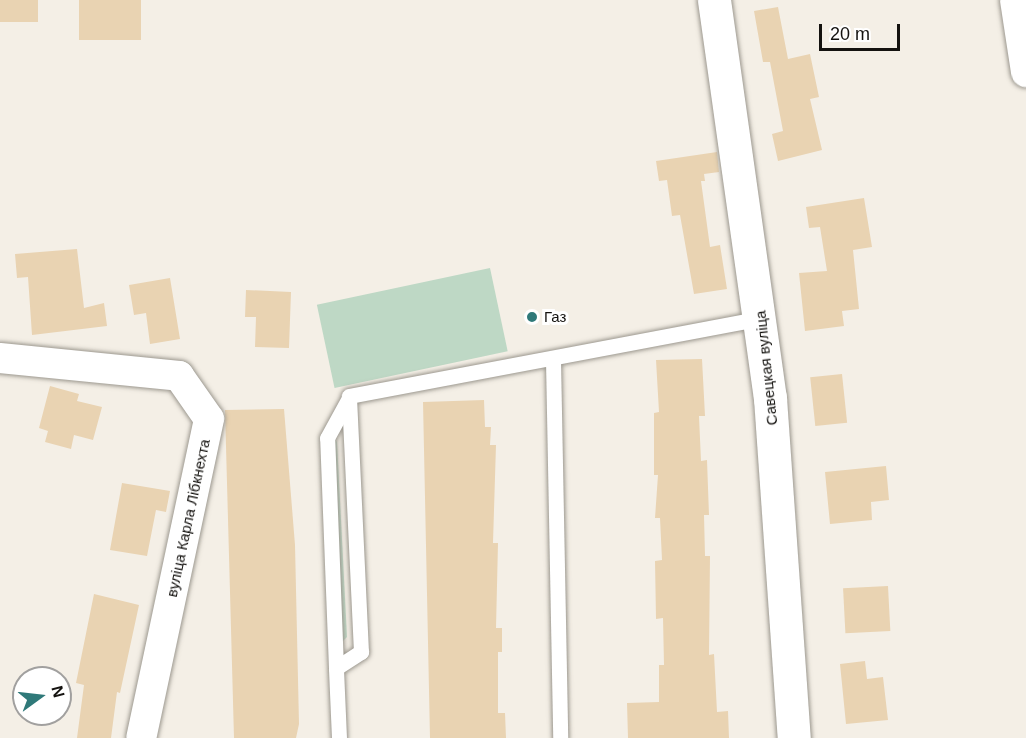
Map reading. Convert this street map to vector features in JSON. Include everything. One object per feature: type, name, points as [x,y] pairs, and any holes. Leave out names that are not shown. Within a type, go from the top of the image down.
[{"type":"street","name":"Савецкая вуліца","points":[[714,0],[761,318],[782,526],[794,738]]},
{"type":"street","points":[[1015,0],[1026,72]]},
{"type":"street","name":"вуліца Карла Лібкнехта","points":[[0,358],[179,376],[209,419],[141,738]]},
{"type":"lane","points":[[350,396],[553,360],[761,318]]},
{"type":"lane","points":[[553,360],[560,738]]},
{"type":"lane","points":[[336,668],[361,652],[350,396]]},
{"type":"lane","points":[[339,738],[327,438],[350,396]]},
{"type":"green space","points":[[490,268],[508,351],[335,388],[317,305]]},
{"type":"green space","points":[[333,437],[337,442],[347,637],[343,641]]},
{"type":"building","points":[[0,0],[38,0],[38,22],[0,22]]},
{"type":"building","points":[[79,0],[141,0],[141,40],[79,40]]},
{"type":"building","points":[[778,7],[788,59],[810,54],[819,97],[810,99],[822,150],[778,161],[772,134],[783,131],[770,62],[763,62],[754,11]]},
{"type":"building","points":[[717,152],[719,172],[704,174],[705,181],[701,181],[710,247],[720,245],[727,289],[694,294],[680,215],[672,216],[667,180],[659,181],[656,161]]},
{"type":"building","points":[[864,198],[872,247],[853,250],[859,309],[842,311],[844,326],[805,331],[799,273],[827,271],[820,227],[809,228],[806,207]]},
{"type":"building","points":[[77,249],[84,308],[104,303],[107,326],[32,335],[28,277],[17,278],[15,254]]},
{"type":"building","points":[[170,278],[180,339],[150,344],[146,313],[134,315],[129,285]]},
{"type":"building","points":[[246,290],[291,292],[289,348],[255,347],[256,317],[245,317]]},
{"type":"building","points":[[702,359],[705,416],[699,416],[701,461],[707,460],[709,515],[704,515],[705,556],[710,556],[709,655],[714,654],[717,712],[728,711],[729,738],[628,738],[627,703],[659,702],[659,665],[664,665],[663,618],[656,619],[655,561],[662,560],[660,518],[655,518],[658,475],[654,475],[654,413],[659,412],[656,360]]},
{"type":"building","points":[[842,374],[847,423],[815,426],[810,377]]},
{"type":"building","points":[[50,386],[79,394],[77,401],[102,407],[93,440],[74,435],[71,449],[45,442],[48,431],[39,428]]},
{"type":"building","points":[[484,400],[485,427],[491,427],[490,445],[496,445],[493,543],[498,543],[496,628],[502,628],[502,652],[498,652],[498,713],[505,713],[506,738],[430,738],[423,402]]},
{"type":"building","points":[[284,409],[295,545],[299,724],[296,738],[234,738],[225,410]]},
{"type":"building","points":[[886,466],[889,500],[871,502],[872,520],[830,524],[825,472]]},
{"type":"building","points":[[122,483],[170,491],[166,512],[156,510],[147,556],[110,550]]},
{"type":"building","points":[[888,586],[890,631],[845,633],[843,588]]},
{"type":"building","points":[[94,594],[139,605],[120,693],[117,692],[111,738],[77,738],[84,685],[76,683]]},
{"type":"building","points":[[865,661],[867,679],[883,677],[888,720],[846,724],[840,664]]},
{"type":"place","name":"Газ","points":[[532,317]]}]
